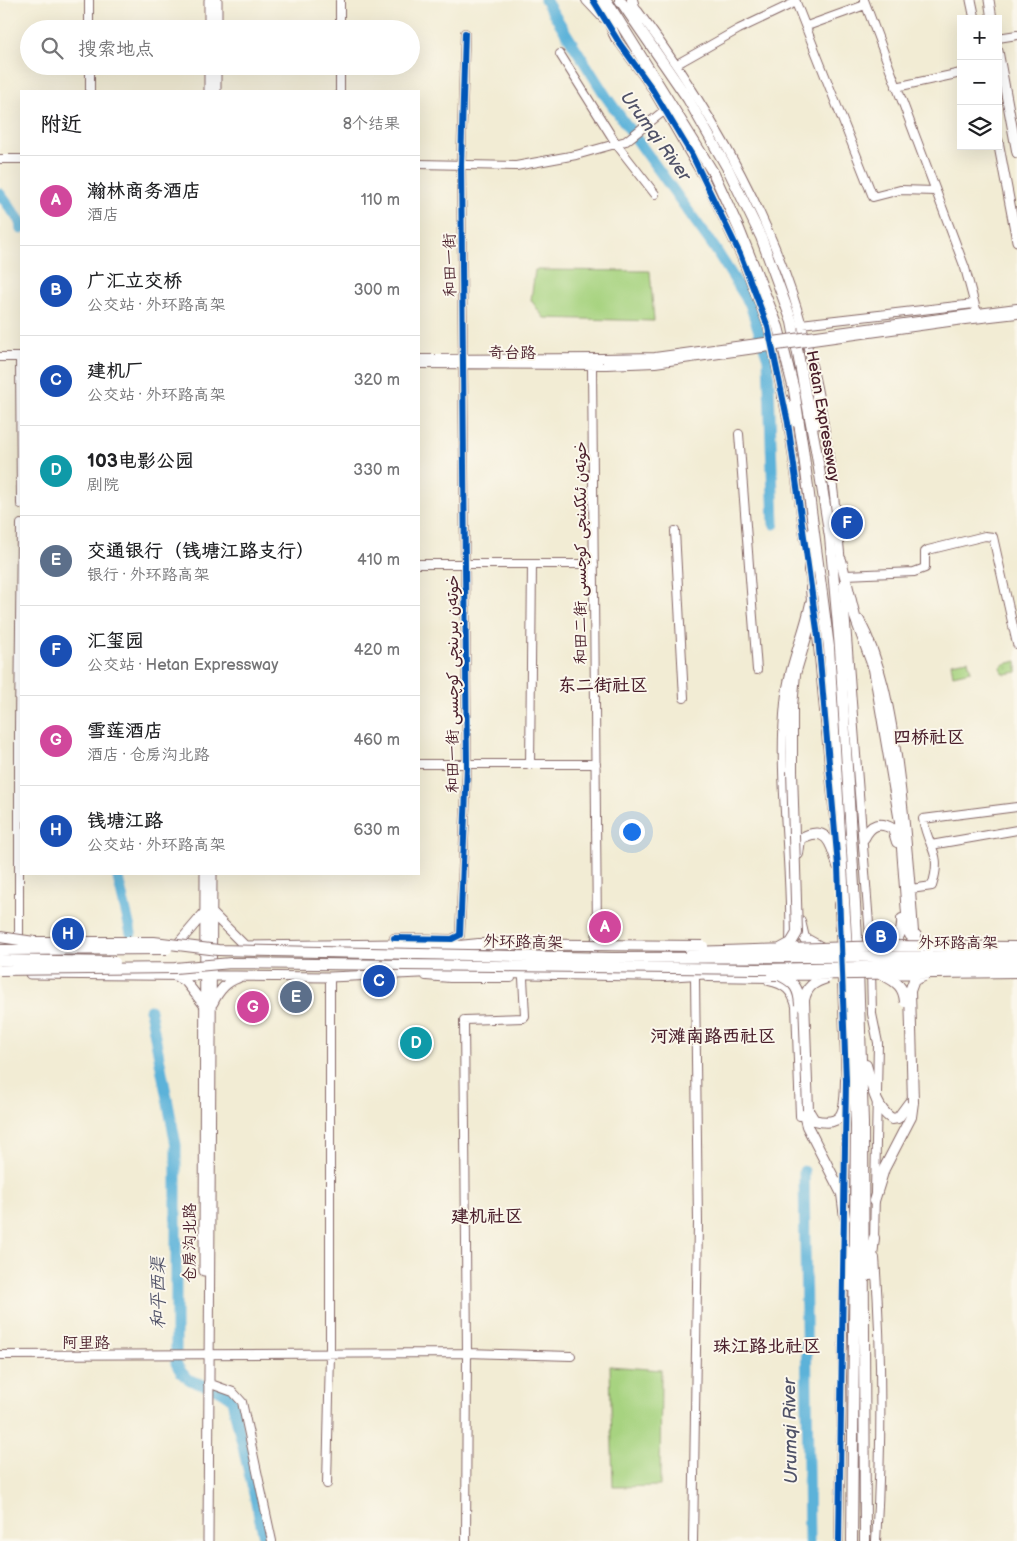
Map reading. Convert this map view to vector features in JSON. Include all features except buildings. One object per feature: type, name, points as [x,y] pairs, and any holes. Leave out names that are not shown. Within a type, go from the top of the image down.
[{"type":"highway","points":[[587,0],[603,17]]},
{"type":"highway","points":[[600,0],[616,38]]},
{"type":"highway","name":"Hetan Expressway","points":[[606,0],[714,174],[739,228],[778,327],[794,390],[801,432],[829,647],[851,1008],[856,1124],[852,1541]]},
{"type":"highway","name":"Hetan Expressway","points":[[620,0],[688,99],[728,169],[761,237],[792,322],[827,521],[840,648],[858,938],[862,1051],[865,1541]]},
{"type":"highway","points":[[632,2],[642,34]]},
{"type":"highway","points":[[814,440],[818,395]]},
{"type":"highway","points":[[784,399],[801,432]]},
{"type":"highway","points":[[809,571],[810,504]]},
{"type":"highway","points":[[827,521],[841,558],[850,600],[874,669],[900,822],[908,927],[910,935],[923,947]]},
{"type":"highway","points":[[785,951],[797,934],[792,706],[795,674],[813,614],[812,591]]},
{"type":"highway","points":[[864,838],[870,828],[877,824],[884,824],[893,829],[899,849],[902,930],[899,937],[886,946]]},
{"type":"highway","points":[[825,950],[804,938],[801,931],[798,854],[800,839],[816,833],[824,835],[832,848],[838,866]]},
{"type":"highway","name":"外环路高架","points":[[0,937],[34,942],[154,942],[212,947],[612,958],[1017,956]]},
{"type":"highway","points":[[459,946],[479,944],[695,945],[726,950]]},
{"type":"highway","points":[[612,958],[726,950],[825,950],[886,946],[1017,947]]},
{"type":"highway","points":[[0,950],[212,947]]},
{"type":"highway","points":[[0,960],[230,964]]},
{"type":"highway","name":"外环路高架","points":[[0,970],[176,968],[230,964],[758,969],[1017,964]]},
{"type":"highway","points":[[581,967],[832,976],[1017,972]]},
{"type":"highway","points":[[442,972],[665,976],[713,973]]},
{"type":"highway","points":[[874,1201],[884,1169],[911,1117],[910,991],[914,980],[931,973]]},
{"type":"highway","points":[[862,1051],[876,1101],[884,1114],[892,1119],[903,1114],[911,1103],[904,992],[900,985],[882,974]]},
{"type":"highway","points":[[780,975],[792,982],[799,992],[807,1126],[842,1194],[845,1218]]},
{"type":"highway","points":[[832,976],[814,982],[806,992],[804,1000],[806,1110],[814,1120],[826,1123],[837,1120],[844,1111],[846,1080]]},
{"type":"highway","points":[[865,1325],[874,1238]]},
{"type":"highway","points":[[845,1249],[855,1320]]},
{"type":"highway","points":[[846,1541],[853,1487]]},
{"type":"highway","points":[[864,1488],[871,1541]]},
{"type":"main road","points":[[209,0],[209,20]]},
{"type":"main road","points":[[217,0],[217,20]]},
{"type":"main road","points":[[971,0],[974,15]]},
{"type":"main road","points":[[989,0],[991,15]]},
{"type":"main road","points":[[1000,60],[1014,119],[1017,153]]},
{"type":"main road","points":[[209,75],[209,90]]},
{"type":"main road","points":[[216,75],[216,90]]},
{"type":"main road","points":[[1000,150],[1017,241]]},
{"type":"main road","points":[[205,875],[208,912],[245,946]]},
{"type":"main road","points":[[177,945],[208,912],[212,875]]},
{"type":"main road","name":"仓房沟北路","points":[[208,912],[212,947],[208,975],[206,1354],[208,1541]]},
{"type":"main road","points":[[0,945],[177,945],[212,947],[394,944],[459,946]]},
{"type":"main road","points":[[0,974],[330,977],[442,972]]},
{"type":"main road","points":[[174,976],[186,982],[208,1006],[230,980],[242,976]]},
{"type":"main road","name":"仓房沟北路","points":[[203,1541],[206,1386]]},
{"type":"street","points":[[89,0],[90,20]]},
{"type":"street","points":[[340,0],[340,20]]},
{"type":"street","points":[[593,0],[616,38],[665,110],[706,180],[740,254],[768,327],[784,399],[812,591],[838,866],[846,1080],[845,1249],[839,1541]]},
{"type":"street","points":[[676,64],[739,28],[796,1],[873,197],[900,190],[935,191]]},
{"type":"street","points":[[632,2],[676,64],[737,166],[785,272],[801,324],[824,428],[841,558],[864,838],[872,1014],[878,1043],[874,1238],[880,1324],[880,1475],[876,1541]]},
{"type":"street","points":[[807,26],[864,3],[965,268],[977,313]]},
{"type":"street","name":"和田一街","points":[[464,362],[461,164],[465,33]]},
{"type":"street","points":[[1002,37],[1017,35]]},
{"type":"street","points":[[560,54],[617,145],[655,194]]},
{"type":"street","points":[[896,87],[957,74]]},
{"type":"street","points":[[90,75],[90,90]]},
{"type":"street","points":[[340,75],[340,90]]},
{"type":"street","points":[[420,164],[516,166],[617,145],[626,141],[651,123],[665,110]]},
{"type":"street","points":[[0,159],[20,159]]},
{"type":"street","points":[[801,324],[974,304]]},
{"type":"street","points":[[604,362],[654,363],[1017,308]]},
{"type":"street","points":[[955,318],[1017,314]]},
{"type":"street","points":[[0,358],[20,357]]},
{"type":"street","name":"奇台路","points":[[420,359],[592,366],[604,362]]},
{"type":"street","name":"和田一街 خوتەن بىرىنچى كوچىسى","points":[[394,938],[452,939],[460,935],[467,764],[464,362]]},
{"type":"street","name":"奇台路","points":[[420,364],[604,362]]},
{"type":"street","name":"和田二街 خوتەن ئىككىنچى كوچىسى","points":[[592,366],[597,933],[594,950]]},
{"type":"street","points":[[738,434],[757,670]]},
{"type":"street","points":[[676,531],[684,698]]},
{"type":"street","points":[[846,575],[914,572],[925,568],[926,552],[928,550],[985,536],[993,537],[1017,644]]},
{"type":"street","points":[[420,564],[594,564]]},
{"type":"street","points":[[530,765],[532,564]]},
{"type":"street","points":[[785,951],[785,704],[796,646],[812,591]]},
{"type":"street","points":[[19,945],[18,728],[20,592]]},
{"type":"street","points":[[850,600],[868,634],[890,706],[908,844],[914,932],[926,944],[943,953]]},
{"type":"street","points":[[420,764],[596,764]]},
{"type":"street","points":[[911,889],[932,886],[937,869],[935,850],[926,835],[924,819],[1017,806]]},
{"type":"street","points":[[932,845],[1017,830]]},
{"type":"street","points":[[870,940],[876,947],[892,954],[1017,952]]},
{"type":"street","points":[[459,946],[594,950],[834,952],[841,948]]},
{"type":"street","points":[[411,974],[450,978],[696,978],[745,976],[832,978],[843,986]]},
{"type":"street","points":[[745,976],[780,983],[792,993],[796,1006],[800,1112],[803,1129],[814,1140]]},
{"type":"street","points":[[872,983],[890,976],[1017,977]]},
{"type":"street","points":[[327,1484],[330,1354],[330,977]]},
{"type":"street","points":[[466,1541],[467,1353],[464,1020],[522,1018],[524,1016],[523,978]]},
{"type":"street","points":[[693,1541],[698,1222],[696,978]]},
{"type":"street","name":"阿里路","points":[[0,1355],[467,1353],[571,1356]]},
{"type":"street","points":[[206,1386],[233,1392],[242,1402],[272,1541]]},
{"type":"green space","points":[[535,270],[650,271],[654,321],[544,318],[531,300]]},
{"type":"green space","points":[[968,660],[971,671],[953,675],[951,663]]},
{"type":"green space","points":[[1017,661],[1017,672],[1002,673],[1001,667],[1004,664]]},
{"type":"green space","points":[[610,1366],[661,1370],[660,1486],[613,1487]]},
{"type":"waterway","name":"Urumqi River","points":[[545,0],[607,98],[714,247],[750,304],[768,359],[774,524]]},
{"type":"waterway","name":"和平西渠","points":[[0,194],[20,221]]},
{"type":"waterway","name":"和平西渠","points":[[117,875],[131,933]]},
{"type":"waterway","name":"和平西渠","points":[[150,1010],[176,1145],[176,1363],[181,1372],[188,1378],[218,1390],[232,1400],[265,1541]]},
{"type":"waterway","name":"Urumqi River","points":[[804,1171],[809,1541]]},
{"type":"cycle path","points":[[593,0],[620,44],[651,87],[692,155],[740,254],[768,327],[788,423],[818,637],[838,866],[846,1080],[839,1541]]},
{"type":"cycle path","points":[[394,938],[452,939],[460,935],[467,767],[461,164],[465,33]]},
{"type":"place","name":"汇玺园","points":[[847,523]]},
{"type":"place","name":"瀚林商务酒店","points":[[605,927]]},
{"type":"place","name":"钱塘江路","points":[[68,934]]},
{"type":"place","name":"广汇立交桥","points":[[881,937]]},
{"type":"place","name":"建机厂","points":[[379,981]]},
{"type":"place","name":"交通银行（钱塘江路支行）","points":[[296,997]]},
{"type":"place","name":"雪莲酒店","points":[[253,1007]]},
{"type":"place","name":"103电影公园","points":[[416,1043]]},
{"type":"district","name":"东二街社区","points":[[603,685]]},
{"type":"district","name":"四桥社区","points":[[929,737]]},
{"type":"district","name":"河滩南路西社区","points":[[713,1036]]},
{"type":"district","name":"建机社区","points":[[487,1216]]},
{"type":"district","name":"珠江路北社区","points":[[767,1346]]}]
